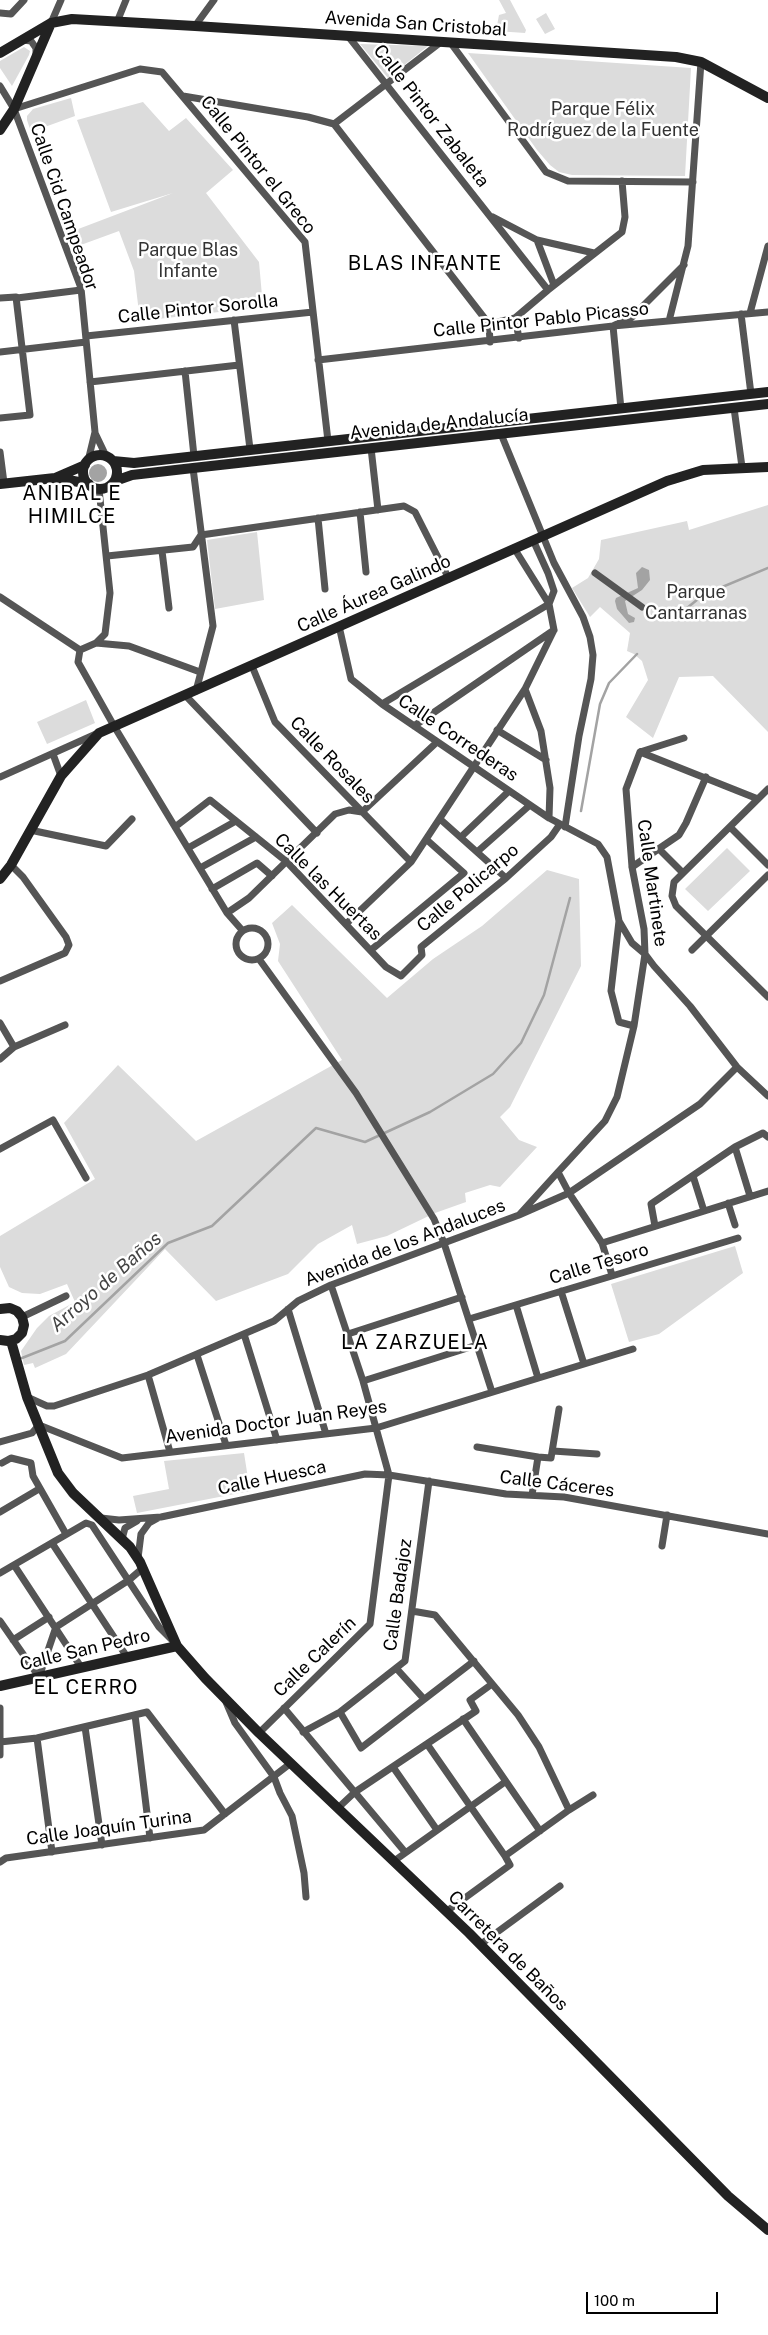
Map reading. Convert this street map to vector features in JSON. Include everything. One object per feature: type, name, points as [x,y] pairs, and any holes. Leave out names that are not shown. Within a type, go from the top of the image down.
[{"type":"main road","name":"Avenida San Cristobal","points":[[52,23],[72,19],[446,41],[675,57],[701,62],[768,98]]},
{"type":"main road","points":[[0,53],[52,23]]},
{"type":"main road","points":[[0,130],[14,109],[52,23]]},
{"type":"main road","name":"Avenida de Andalucía","points":[[110,459],[134,463],[768,392]]},
{"type":"main road","name":"Avenida de Andalucía","points":[[115,481],[132,475],[768,404]]},
{"type":"main road","points":[[2,483],[55,478],[89,484],[99,489],[108,487],[115,481],[117,471],[110,459],[97,456],[55,478]]},
{"type":"main road","points":[[86,463],[84,476],[89,484]]},
{"type":"main road","name":"Calle Áurea Galindo","points":[[99,733],[667,482],[703,470],[768,467]]},
{"type":"main road","points":[[0,879],[11,865],[60,776],[99,733]]},
{"type":"main road","points":[[1,1306],[15,1309],[22,1317],[24,1325],[22,1333],[5,1340]]},
{"type":"main road","name":"Carretera de Baños","points":[[5,1340],[58,1473],[73,1493],[138,1558],[177,1646],[259,1732],[481,1944],[690,2159],[728,2196],[768,2230]]},
{"type":"main road","name":"Calle San Pedro","points":[[0,1686],[177,1646]]},
{"type":"street","points":[[0,13],[11,14],[24,0]]},
{"type":"street","points":[[52,23],[60,0]]},
{"type":"street","points":[[117,22],[126,0]]},
{"type":"street","points":[[195,26],[214,0]]},
{"type":"street","name":"Calle Pintor Zabaleta","points":[[348,36],[490,216],[551,287]]},
{"type":"street","points":[[23,40],[31,41],[36,48],[36,58]]},
{"type":"street","points":[[334,124],[446,41],[546,172],[568,180],[692,182]]},
{"type":"street","points":[[669,321],[684,265],[701,62]]},
{"type":"street","name":"Calle Pintor el Greco","points":[[14,109],[140,69],[162,72],[305,242],[328,441]]},
{"type":"street","name":"Calle Cid Campeador","points":[[0,86],[14,109],[81,290],[95,432],[86,463]]},
{"type":"street","points":[[183,96],[308,117],[334,124],[489,324],[490,342]]},
{"type":"street","points":[[489,324],[515,318],[551,287],[622,232],[625,217],[622,181]]},
{"type":"street","name":"Calle Pintor Zabaleta","points":[[490,216],[537,240],[594,253]]},
{"type":"street","points":[[537,240],[551,287]]},
{"type":"street","points":[[750,313],[768,246]]},
{"type":"street","points":[[621,409],[613,326],[632,316],[684,265]]},
{"type":"street","points":[[0,298],[16,298],[81,290]]},
{"type":"street","points":[[0,418],[30,415],[16,298]]},
{"type":"street","name":"Calle Pintor Sorolla","points":[[0,352],[234,320],[313,312]]},
{"type":"street","name":"Calle Pintor Pablo Picasso","points":[[318,360],[490,342],[613,326],[768,312]]},
{"type":"street","points":[[741,314],[751,394]]},
{"type":"street","points":[[515,318],[518,338]]},
{"type":"street","points":[[234,320],[250,449]]},
{"type":"street","points":[[90,382],[239,365]]},
{"type":"street","points":[[185,371],[194,456]]},
{"type":"street","points":[[734,408],[742,467]]},
{"type":"street","name":"Calle Cid Campeador","points":[[95,432],[110,459]]},
{"type":"street","points":[[382,704],[549,604],[554,590],[538,538],[501,434]]},
{"type":"street","points":[[371,448],[378,510]]},
{"type":"street","points":[[0,452],[2,483]]},
{"type":"street","points":[[194,468],[213,626],[196,691]]},
{"type":"street","points":[[80,650],[96,643],[105,634],[110,593],[99,489]]},
{"type":"street","points":[[107,556],[193,547],[201,535],[404,506],[415,512],[449,579]]},
{"type":"street","points":[[360,512],[366,572]]},
{"type":"street","points":[[318,518],[324,589]]},
{"type":"street","points":[[538,538],[583,617],[590,637],[593,656],[591,679],[563,826]]},
{"type":"street","points":[[346,924],[410,862],[427,840],[472,766],[525,689],[554,630],[549,604],[514,548]]},
{"type":"street","points":[[162,551],[169,608]]},
{"type":"street","points":[[594,573],[642,606]]},
{"type":"street","points":[[0,597],[80,650]]},
{"type":"street","name":"Calle Correderas","points":[[339,626],[351,678],[382,704],[549,818],[598,844],[607,857],[619,921]]},
{"type":"street","points":[[414,726],[554,630]]},
{"type":"street","points":[[96,643],[129,646],[200,672]]},
{"type":"street","points":[[80,650],[78,662],[114,726],[227,913],[242,930]]},
{"type":"street","name":"Calle Rosales","points":[[252,666],[275,722],[410,862]]},
{"type":"street","points":[[525,689],[541,731],[550,788],[549,818]]},
{"type":"street","points":[[185,696],[317,833]]},
{"type":"street","points":[[497,730],[546,760]]},
{"type":"street","name":"Calle Áurea Galindo","points":[[0,776],[99,733]]},
{"type":"street","points":[[640,752],[684,738]]},
{"type":"street","points":[[227,913],[249,898],[335,814],[349,810],[362,812],[437,742]]},
{"type":"street","points":[[640,752],[758,799]]},
{"type":"street","name":"Calle Martinete","points":[[640,752],[626,789],[632,867],[644,928],[645,954],[690,1006],[737,1067],[768,1096]]},
{"type":"street","points":[[53,754],[60,776]]},
{"type":"street","points":[[632,867],[679,835],[706,777]]},
{"type":"street","points":[[768,789],[674,882],[672,896],[676,906],[768,996]]},
{"type":"street","points":[[461,837],[509,791]]},
{"type":"street","name":"Calle las Huertas","points":[[175,827],[210,800],[287,862],[386,967],[401,976]]},
{"type":"street","points":[[477,852],[530,805]]},
{"type":"street","points":[[440,818],[506,878]]},
{"type":"street","points":[[30,830],[106,846],[132,820]]},
{"type":"street","points":[[188,848],[236,821]]},
{"type":"street","name":"Calle Policarpo","points":[[401,976],[422,955],[421,947],[506,878],[563,826]]},
{"type":"street","points":[[730,827],[768,865]]},
{"type":"street","points":[[200,868],[256,837]]},
{"type":"street","points":[[371,950],[464,873],[427,840]]},
{"type":"street","points":[[659,849],[683,873]]},
{"type":"street","points":[[212,889],[257,863],[272,876]]},
{"type":"street","points":[[0,982],[64,953],[69,945],[66,936],[23,877],[11,865]]},
{"type":"street","points":[[692,950],[768,875]]},
{"type":"street","points":[[519,1215],[605,1121],[617,1097],[634,1026],[645,954],[632,943],[619,921]]},
{"type":"street","points":[[619,921],[611,991],[619,1022],[634,1026]]},
{"type":"street","points":[[255,928],[266,935],[268,947],[266,953],[259,959],[249,960],[238,954],[236,941],[242,930],[255,928]]},
{"type":"street","points":[[259,959],[356,1094],[434,1219],[444,1243],[492,1392]]},
{"type":"street","points":[[0,1023],[14,1047]]},
{"type":"street","points":[[0,1059],[14,1047],[65,1025]]},
{"type":"street","name":"Avenida de los Andaluces","points":[[27,1397],[47,1406],[54,1406],[148,1376],[274,1322],[298,1301],[331,1284],[519,1215],[569,1193],[700,1104],[737,1067]]},
{"type":"street","points":[[0,1149],[53,1120],[86,1178]]},
{"type":"street","points":[[655,1226],[651,1204],[735,1147],[763,1133],[768,1137]]},
{"type":"street","points":[[735,1147],[750,1196]]},
{"type":"street","points":[[558,1172],[569,1193],[602,1243],[612,1275]]},
{"type":"street","points":[[693,1176],[704,1211]]},
{"type":"street","points":[[602,1243],[768,1191]]},
{"type":"street","points":[[728,1203],[735,1225]]},
{"type":"street","name":"Calle Tesoro","points":[[469,1319],[738,1238]]},
{"type":"street","points":[[331,1284],[363,1381],[389,1475]]},
{"type":"street","points":[[561,1291],[584,1364]]},
{"type":"street","points":[[22,1317],[66,1296]]},
{"type":"street","points":[[348,1334],[462,1298]]},
{"type":"street","points":[[516,1305],[538,1378]]},
{"type":"street","points":[[288,1310],[326,1434]]},
{"type":"street","points":[[244,1334],[277,1440]]},
{"type":"street","points":[[363,1381],[477,1345]]},
{"type":"street","name":"Avenida Doctor Juan Reyes","points":[[39,1425],[122,1458],[376,1428],[633,1349]]},
{"type":"street","points":[[197,1355],[226,1445]]},
{"type":"street","points":[[148,1376],[170,1452]]},
{"type":"street","points":[[477,1447],[551,1458],[559,1409]]},
{"type":"street","points":[[0,1442],[32,1433],[39,1425]]},
{"type":"street","points":[[553,1451],[598,1454]]},
{"type":"street","points":[[532,1495],[538,1457]]},
{"type":"street","points":[[2,1463],[11,1458],[31,1463],[32,1476],[66,1534]]},
{"type":"street","name":"Calle Huesca","points":[[92,1513],[109,1520],[161,1517],[365,1474],[389,1475]]},
{"type":"street","name":"Calle Cáceres","points":[[389,1475],[506,1494],[564,1497],[768,1534]]},
{"type":"street","name":"Calle Calerín","points":[[259,1732],[370,1624],[389,1475]]},
{"type":"street","name":"Calle Badajoz","points":[[304,1732],[340,1712],[405,1661],[429,1481]]},
{"type":"street","points":[[0,1512],[39,1489]]},
{"type":"street","points":[[662,1546],[667,1515]]},
{"type":"street","name":"Calle Huesca","points":[[147,1518],[126,1527],[122,1534],[122,1540],[140,1536],[149,1523],[161,1517]]},
{"type":"street","points":[[0,1573],[86,1523],[92,1525],[159,1627],[177,1646]]},
{"type":"street","points":[[138,1558],[140,1536]]},
{"type":"street","points":[[52,1543],[126,1657]]},
{"type":"street","points":[[14,1565],[82,1667]]},
{"type":"street","points":[[39,1677],[56,1627],[129,1580],[143,1568]]},
{"type":"street","points":[[412,1612],[435,1615],[474,1661],[539,1747],[568,1810]]},
{"type":"street","points":[[13,1640],[49,1617]]},
{"type":"street","points":[[0,1621],[39,1677]]},
{"type":"street","points":[[340,1712],[361,1748],[474,1661]]},
{"type":"street","points":[[396,1668],[424,1699]]},
{"type":"street","points":[[338,1808],[355,1792],[476,1711],[470,1700],[492,1684]]},
{"type":"street","name":"Carretera de Baños","points":[[223,1696],[235,1723],[274,1777],[292,1816],[304,1873],[306,1897]]},
{"type":"street","points":[[0,1708],[0,1755]]},
{"type":"street","points":[[284,1708],[405,1852]]},
{"type":"street","points":[[0,1742],[37,1738],[147,1712],[225,1814]]},
{"type":"street","points":[[135,1715],[150,1838]]},
{"type":"street","points":[[463,1719],[540,1831]]},
{"type":"street","points":[[85,1727],[102,1845]]},
{"type":"street","points":[[37,1738],[52,1852]]},
{"type":"street","points":[[427,1744],[510,1864],[447,1911]]},
{"type":"street","name":"Calle Joaquín Turina","points":[[0,1862],[6,1858],[204,1830],[291,1763]]},
{"type":"street","points":[[392,1767],[436,1830]]},
{"type":"street","points":[[394,1861],[505,1782]]},
{"type":"street","points":[[505,1856],[568,1810],[593,1795]]},
{"type":"street","points":[[481,1944],[560,1886]]},
{"type":"green space","points":[[499,0],[510,0],[526,30],[525,33],[496,31],[499,15],[506,13]]},
{"type":"green space","points":[[546,13],[555,29],[545,34],[536,19]]},
{"type":"green space","points":[[360,44],[428,46],[388,78]]},
{"type":"green space","points":[[24,47],[30,51],[29,55],[12,86],[0,68],[0,61]]},
{"type":"green space","name":"Parque Félix Rodríguez de la Fuente","points":[[468,53],[691,68],[685,176],[572,175],[559,172],[537,150]]},
{"type":"green space","points":[[71,98],[75,116],[31,132],[27,116],[33,109]]},
{"type":"green space","name":"Parque Blas Infante","points":[[143,102],[169,131],[186,118],[233,170],[206,193],[259,262],[263,307],[140,321],[134,271],[119,231],[78,246],[73,231],[173,193],[111,212],[77,120]]},
{"type":"green space","name":"Parque Cantarranas","points":[[768,505],[768,732],[713,676],[679,677],[653,738],[626,717],[648,680],[642,661],[627,651],[630,633],[600,607],[590,617],[572,588],[588,578],[599,559],[601,540],[687,521],[689,530]]},
{"type":"green space","points":[[257,532],[264,600],[215,609],[207,540]]},
{"type":"green space","points":[[86,700],[95,723],[47,744],[37,722]]},
{"type":"green space","points":[[727,848],[750,871],[708,911],[685,889]]},
{"type":"green space","points":[[547,870],[579,879],[581,966],[510,1107],[500,1117],[519,1140],[537,1147],[500,1187],[490,1185],[465,1193],[466,1202],[435,1213],[387,1236],[357,1244],[352,1225],[318,1244],[288,1274],[216,1301],[165,1249],[66,1354],[35,1368],[33,1363],[24,1365],[21,1351],[37,1328],[49,1316],[75,1302],[67,1284],[40,1294],[22,1293],[9,1287],[0,1267],[0,1236],[95,1179],[64,1123],[118,1065],[196,1141],[342,1060],[278,961],[280,944],[272,923],[292,905],[387,998],[433,959],[482,926]]},
{"type":"green space","points":[[735,1246],[743,1273],[659,1334],[629,1342],[611,1284]]},
{"type":"green space","points":[[244,1453],[250,1491],[137,1513],[133,1496],[169,1489],[164,1461]]},
{"type":"shaded area","points":[[98,464],[104,467],[107,473],[104,479],[98,482],[92,479],[89,473],[92,467]]},
{"type":"shaded area","points":[[642,567],[649,570],[650,580],[642,590],[625,601],[628,614],[635,618],[634,622],[629,623],[617,609],[615,601],[616,598],[638,588],[636,573]]},
{"type":"waterway","name":"Arroyo de Baños","points":[[687,608],[703,595],[768,568]]},
{"type":"waterway","name":"Arroyo de Baños","points":[[581,811],[600,704],[609,683],[637,654]]},
{"type":"waterway","name":"Arroyo de Baños","points":[[22,1358],[65,1341],[168,1243],[212,1226],[316,1128],[365,1142],[430,1112],[493,1074],[521,1043],[544,995],[570,898]]},
{"type":"district","name":"BLAS INFANTE","points":[[425,264]]},
{"type":"district","name":"ANIBAL E HIMILCE","points":[[72,506]]},
{"type":"district","name":"LA ZARZUELA","points":[[415,1343]]},
{"type":"district","name":"EL CERRO","points":[[86,1688]]}]
